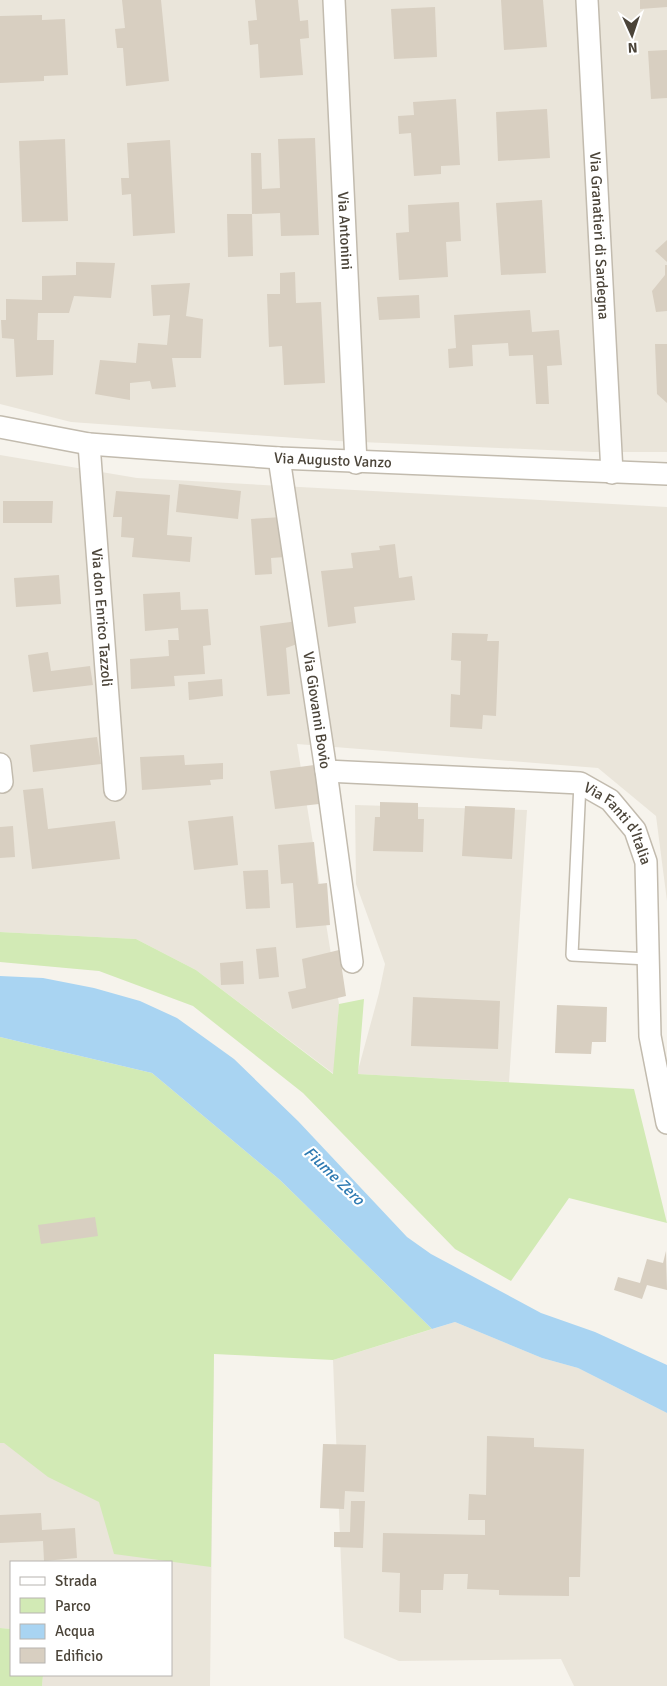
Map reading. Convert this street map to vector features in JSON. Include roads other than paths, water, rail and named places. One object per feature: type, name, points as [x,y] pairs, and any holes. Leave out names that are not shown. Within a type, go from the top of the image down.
[{"type":"street","name":"Via Antonini","points":[[334,0],[356,463]]},
{"type":"street","name":"Via Granatieri di Sardegna","points":[[587,0],[612,473]]},
{"type":"street","name":"Via Augusto Vanzo","points":[[0,427],[89,444],[279,458],[356,463],[667,474]]},
{"type":"street","name":"Via don Enrico Tazzoli","points":[[89,444],[115,790]]},
{"type":"street","name":"Via Giovanni Bovio","points":[[279,458],[326,771],[352,962]]},
{"type":"street","name":"Via Fanti d'Italia","points":[[326,771],[580,783],[610,800],[635,830],[646,862],[650,1036],[667,1123]]},
{"type":"lane","points":[[580,783],[572,955],[648,959]]},
{"type":"water","name":"Fiume Zero","points":[[0,976],[43,978],[94,988],[140,1001],[177,1018],[234,1059],[298,1121],[407,1237],[431,1254],[541,1313],[595,1332],[667,1365],[667,1413],[578,1368],[542,1358],[455,1322],[432,1329],[280,1180],[152,1073],[0,1037]]}]
